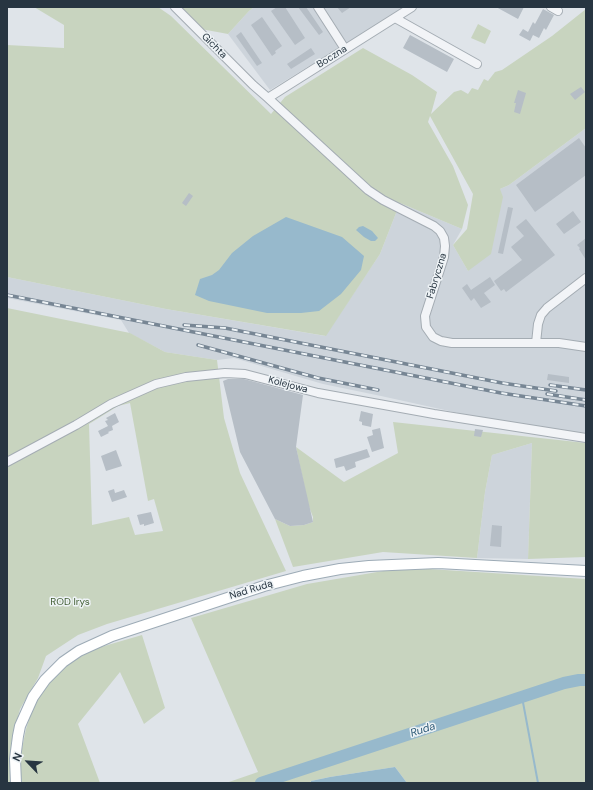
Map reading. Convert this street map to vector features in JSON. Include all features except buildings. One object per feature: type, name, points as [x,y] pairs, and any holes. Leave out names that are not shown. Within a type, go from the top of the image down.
[{"type":"main road","name":"Nad Rudą","points":[[16,783],[15,768],[18,736],[20,726],[33,697],[50,675],[63,662],[79,651],[112,636],[264,586],[302,576],[340,569],[389,564],[438,563],[586,571]]},
{"type":"street","name":"Gichta","points":[[175,7],[268,98]]},
{"type":"street","points":[[318,7],[345,49]]},
{"type":"street","name":"Boczna","points":[[268,98],[412,7]]},
{"type":"street","points":[[395,18],[477,64]]},
{"type":"street","name":"Fabryczna","points":[[268,98],[368,190],[383,200],[434,226],[440,231],[446,246],[444,257],[425,316],[426,327],[434,337],[445,342],[452,343],[571,344],[586,347]]},
{"type":"street","points":[[536,343],[538,324],[541,315],[547,308],[586,278]]},
{"type":"street","name":"Kolejowa","points":[[7,462],[76,425],[111,404],[156,384],[186,377],[225,373],[245,374],[318,393],[434,414],[586,438]]},
{"type":"shaded area","points":[[254,7],[405,7],[270,90],[228,34]]},
{"type":"shaded area","points":[[586,128],[586,434],[481,418],[323,384],[234,358],[217,360],[165,352],[129,333],[121,320],[7,298],[7,277],[166,309],[325,336],[380,254],[400,203],[462,229],[453,245],[468,271],[500,189],[509,185]]},
{"type":"shaded area","points":[[532,443],[528,559],[477,558],[485,492],[492,455]]},
{"type":"green space","points":[[34,7],[158,7],[171,16],[271,114],[285,97],[363,48],[412,75],[437,92],[431,114],[454,92],[461,90],[468,94],[472,88],[478,90],[484,79],[488,81],[495,72],[502,70],[552,36],[586,9],[586,128],[509,185],[500,189],[503,197],[491,254],[468,271],[453,245],[467,229],[473,194],[430,116],[428,122],[453,166],[468,205],[462,229],[400,203],[380,254],[326,336],[166,309],[7,277],[7,45],[64,48],[64,25]]},
{"type":"green space","points":[[179,7],[254,7],[228,34],[201,29]]},
{"type":"green space","points":[[478,24],[491,31],[485,44],[471,38]]},
{"type":"green space","name":"ROD Irys","points":[[7,308],[130,333],[165,352],[217,360],[224,418],[240,473],[286,571],[107,624],[78,635],[46,656],[38,678],[20,709],[11,744],[11,783],[7,783]],"holes":[[[130,403],[148,501],[154,499],[163,531],[135,535],[129,517],[92,525],[89,424],[118,406]]]},
{"type":"green space","points":[[393,422],[586,443],[586,557],[528,559],[532,443],[492,455],[485,492],[477,558],[383,552],[293,567],[275,519],[290,526],[304,525],[313,522],[296,447],[344,482],[398,453]]},
{"type":"green space","points":[[429,569],[586,579],[586,783],[407,783],[395,767],[330,777],[311,781],[310,783],[226,783],[258,772],[191,618],[307,584],[389,570]]},
{"type":"green space","points":[[142,635],[165,708],[144,724],[120,672],[78,724],[100,783],[22,783],[19,763],[26,729],[36,698],[63,667],[94,649]]},
{"type":"water","points":[[286,217],[342,237],[364,256],[361,270],[341,294],[319,311],[301,313],[267,313],[209,301],[195,295],[200,279],[212,275],[219,270],[232,253],[253,236]]},
{"type":"water","points":[[363,226],[372,231],[378,238],[375,241],[371,241],[364,237],[356,230]]},
{"type":"water","points":[[395,767],[407,783],[311,783],[311,781],[330,777]]},
{"type":"waterway","name":"Ruda","points":[[261,783],[564,683],[586,680]]},
{"type":"waterway","points":[[522,697],[538,783]]},
{"type":"railway","points":[[7,295],[501,393],[586,406]]},
{"type":"railway","points":[[184,325],[225,328],[502,383],[556,391]]},
{"type":"railway","points":[[198,345],[318,378],[378,390]]},
{"type":"railway","points":[[550,385],[586,390]]},
{"type":"railway","points":[[547,394],[586,400]]}]
